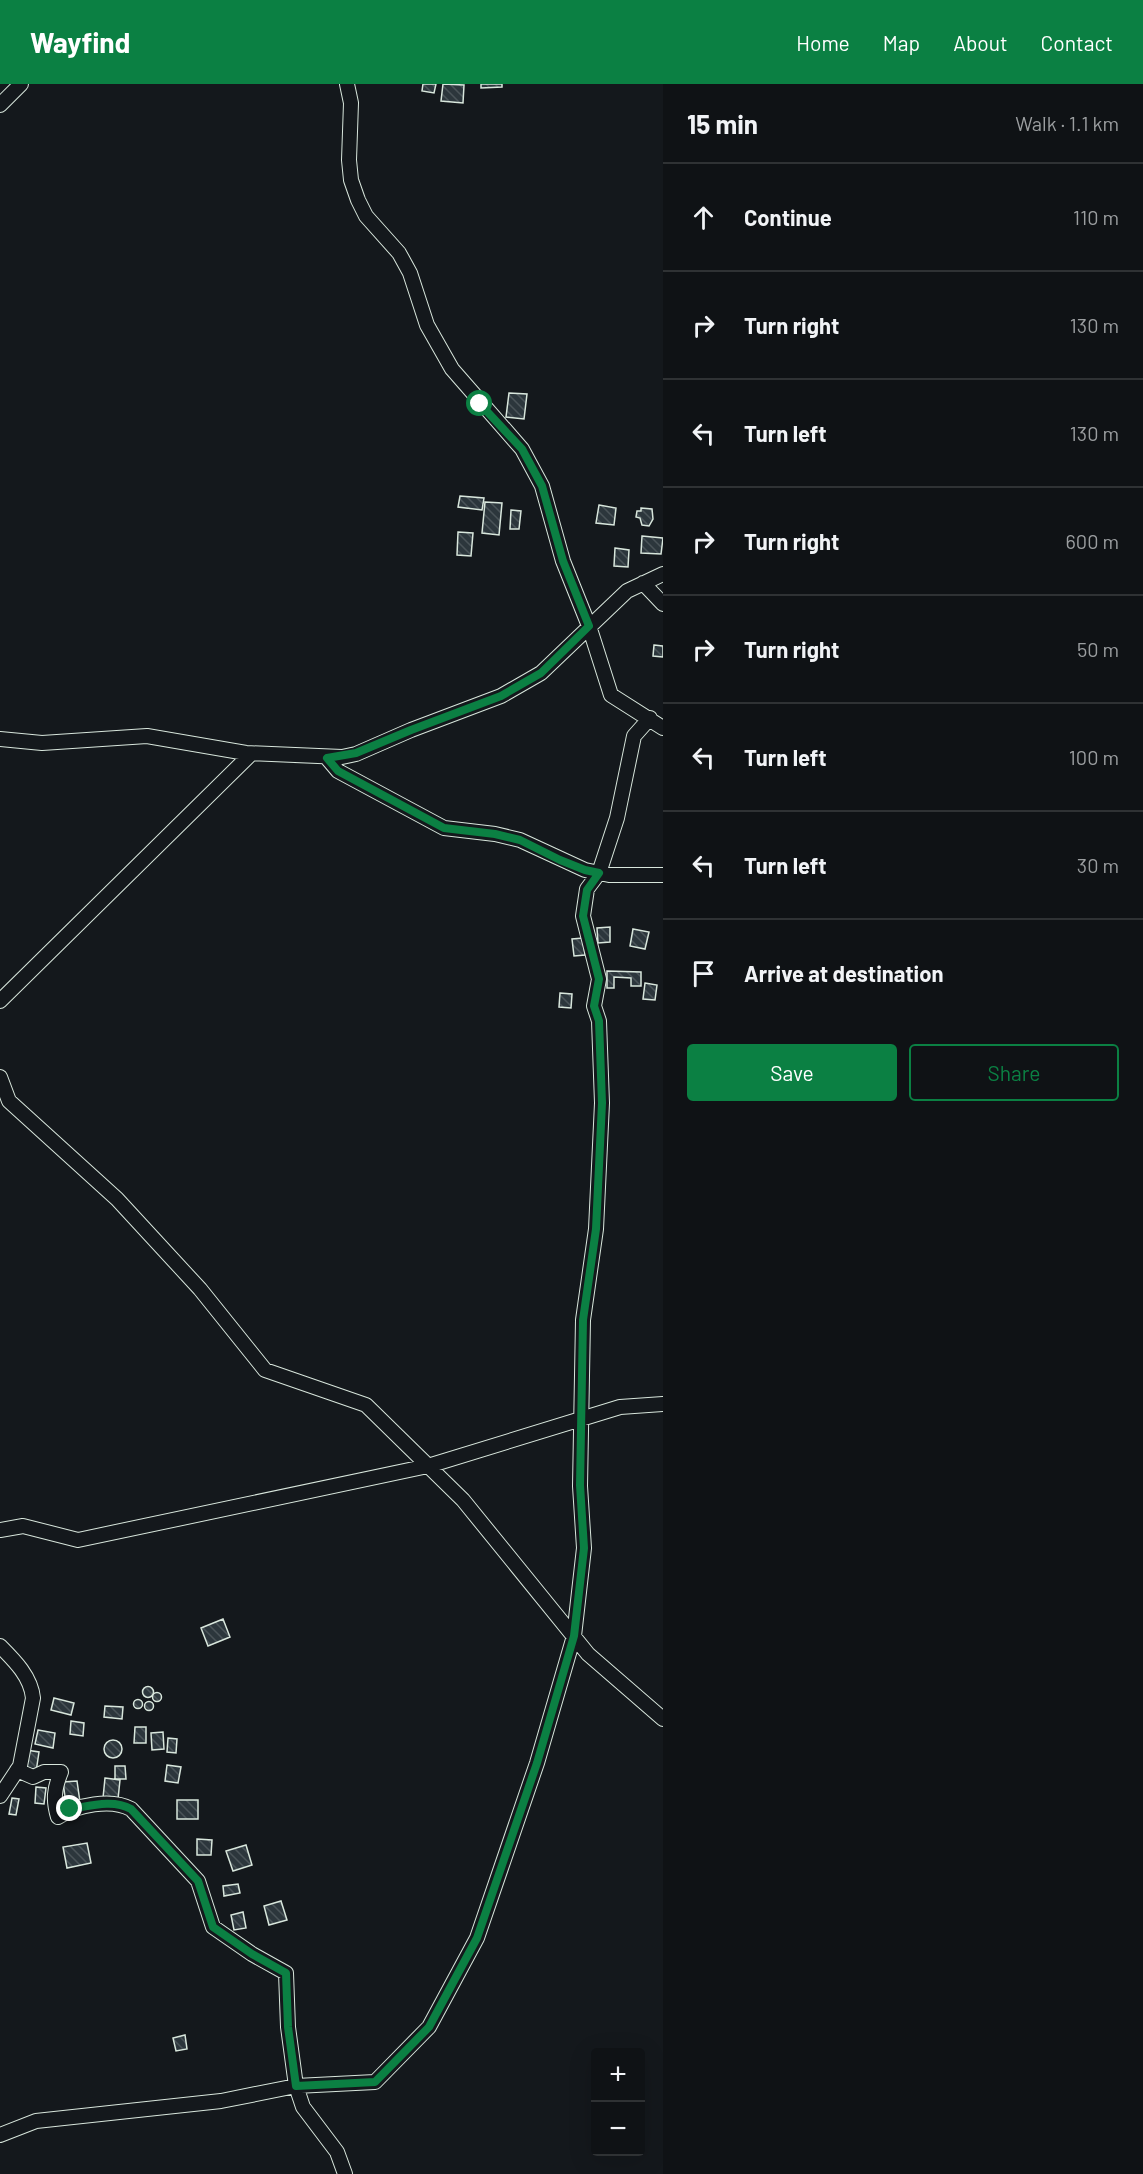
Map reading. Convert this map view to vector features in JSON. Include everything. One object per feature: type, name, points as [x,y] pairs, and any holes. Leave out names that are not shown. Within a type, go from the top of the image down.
[{"type":"street","points":[[0,105],[21,84]]},
{"type":"street","points":[[347,84],[351,103],[349,160],[351,180],[358,200],[366,216],[399,253],[410,273],[427,325],[452,369],[522,449],[530,462],[542,486],[563,561],[589,626],[611,695],[663,728]]},
{"type":"street","points":[[0,738],[42,743],[147,736],[251,754],[327,758],[356,753],[501,696],[541,673],[627,591],[663,574]]},
{"type":"street","points":[[643,583],[663,604]]},
{"type":"street","points":[[0,2135],[36,2121],[221,2101],[296,2086],[375,2082],[429,2027],[477,1938],[537,1763],[574,1636],[584,1548],[580,1485],[583,1320],[596,1229],[602,1103],[599,1021],[594,1006],[599,979],[583,916],[587,890],[599,873],[617,818],[634,736],[650,718]]},
{"type":"street","points":[[0,1001],[251,754]]},
{"type":"street","points":[[327,758],[338,771],[444,828],[495,834],[520,840],[585,870],[599,873],[663,875]]},
{"type":"street","points":[[0,1077],[9,1101],[117,1199],[200,1289],[265,1370],[366,1405],[463,1500],[588,1654],[663,1719]]},
{"type":"street","points":[[0,1530],[23,1526],[78,1540],[428,1466],[620,1407],[663,1404]]},
{"type":"street","points":[[0,1646],[25,1674],[32,1688],[33,1698],[20,1766],[0,1796]]},
{"type":"street","points":[[17,1770],[33,1777],[44,1772],[61,1772],[54,1788],[54,1804],[58,1817],[70,1809],[101,1804],[123,1804],[131,1809],[198,1881],[213,1927],[252,1954],[286,1973],[288,2027],[296,2086],[303,2107],[337,2152],[345,2174]]},
{"type":"building","points":[[423,84],[436,84],[434,93],[422,91]]},
{"type":"building","points":[[443,84],[464,85],[463,103],[441,101]]},
{"type":"building","points":[[481,84],[502,84],[502,87],[481,88]]},
{"type":"building","points":[[509,393],[527,394],[524,419],[506,417]]},
{"type":"building","points":[[460,496],[484,498],[482,510],[458,507]]},
{"type":"building","points":[[485,502],[502,503],[499,535],[482,533]]},
{"type":"building","points":[[599,505],[616,508],[614,525],[596,523]]},
{"type":"building","points":[[641,508],[652,509],[653,519],[649,526],[642,525],[640,518],[636,517],[637,511],[641,511]]},
{"type":"building","points":[[511,510],[521,511],[519,529],[510,529]]},
{"type":"building","points":[[458,532],[473,533],[471,556],[457,555]]},
{"type":"building","points":[[642,536],[663,538],[661,554],[641,553]]},
{"type":"building","points":[[615,548],[629,550],[628,567],[614,566]]},
{"type":"building","points":[[654,645],[663,646],[663,657],[653,656]]},
{"type":"building","points":[[610,927],[610,942],[598,943],[597,928]]},
{"type":"building","points":[[633,929],[649,932],[645,949],[630,946]]},
{"type":"building","points":[[583,938],[585,955],[574,956],[572,939]]},
{"type":"building","points":[[607,971],[641,972],[641,986],[631,986],[631,978],[614,977],[614,988],[607,988]]},
{"type":"building","points":[[645,983],[657,985],[655,1000],[643,999]]},
{"type":"building","points":[[560,993],[572,994],[571,1008],[559,1007]]},
{"type":"building","points":[[223,1619],[230,1637],[208,1646],[201,1628]]},
{"type":"building","points":[[148,1686],[154,1692],[148,1698],[142,1692]]},
{"type":"building","points":[[157,1693],[161,1697],[157,1701],[153,1697]]},
{"type":"building","points":[[54,1698],[74,1703],[71,1715],[51,1710]]},
{"type":"building","points":[[138,1700],[142,1704],[138,1708],[134,1704]]},
{"type":"building","points":[[149,1701],[154,1706],[149,1711],[144,1706]]},
{"type":"building","points":[[105,1706],[123,1707],[122,1719],[104,1717]]},
{"type":"building","points":[[71,1721],[84,1723],[83,1736],[70,1734]]},
{"type":"building","points":[[135,1727],[146,1727],[146,1743],[134,1743]]},
{"type":"building","points":[[38,1730],[55,1733],[53,1748],[35,1744]]},
{"type":"building","points":[[163,1732],[164,1749],[152,1750],[151,1733]]},
{"type":"building","points":[[168,1738],[177,1739],[176,1753],[167,1752]]},
{"type":"building","points":[[113,1740],[119,1743],[122,1749],[119,1755],[113,1758],[107,1755],[104,1749],[107,1743]]},
{"type":"building","points":[[26,1750],[39,1752],[36,1772],[23,1771]]},
{"type":"building","points":[[167,1765],[181,1767],[178,1783],[165,1781]]},
{"type":"building","points":[[115,1766],[125,1766],[126,1779],[115,1779]]},
{"type":"building","points":[[105,1778],[120,1780],[118,1799],[103,1798]]},
{"type":"building","points":[[77,1781],[80,1802],[66,1804],[63,1782]]},
{"type":"building","points":[[36,1787],[46,1788],[44,1804],[35,1803]]},
{"type":"building","points":[[12,1798],[19,1799],[16,1815],[9,1814]]},
{"type":"building","points":[[177,1800],[198,1800],[198,1819],[177,1819]]},
{"type":"building","points":[[197,1839],[212,1840],[211,1855],[197,1855]]},
{"type":"building","points":[[87,1843],[91,1863],[67,1868],[63,1847]]},
{"type":"building","points":[[246,1845],[252,1865],[233,1871],[226,1851]]},
{"type":"building","points":[[238,1884],[240,1893],[224,1896],[223,1886]]},
{"type":"building","points":[[281,1901],[287,1920],[269,1925],[264,1906]]},
{"type":"building","points":[[243,1912],[246,1928],[234,1930],[231,1915]]},
{"type":"building","points":[[185,2035],[187,2049],[176,2051],[173,2038]]},
{"type":"route","points":[[70,1809],[101,1804],[123,1804],[131,1809],[198,1881],[213,1927],[252,1954],[286,1973],[288,2027],[296,2086],[375,2082],[429,2027],[477,1938],[537,1763],[574,1636],[584,1548],[580,1485],[583,1320],[596,1229],[602,1069],[599,1021],[594,1006],[599,979],[583,916],[587,890],[599,873],[560,860],[520,840],[495,834],[444,828],[338,771],[327,758],[356,753],[501,696],[541,673],[589,626],[563,561],[542,486],[522,449],[480,404]]}]
